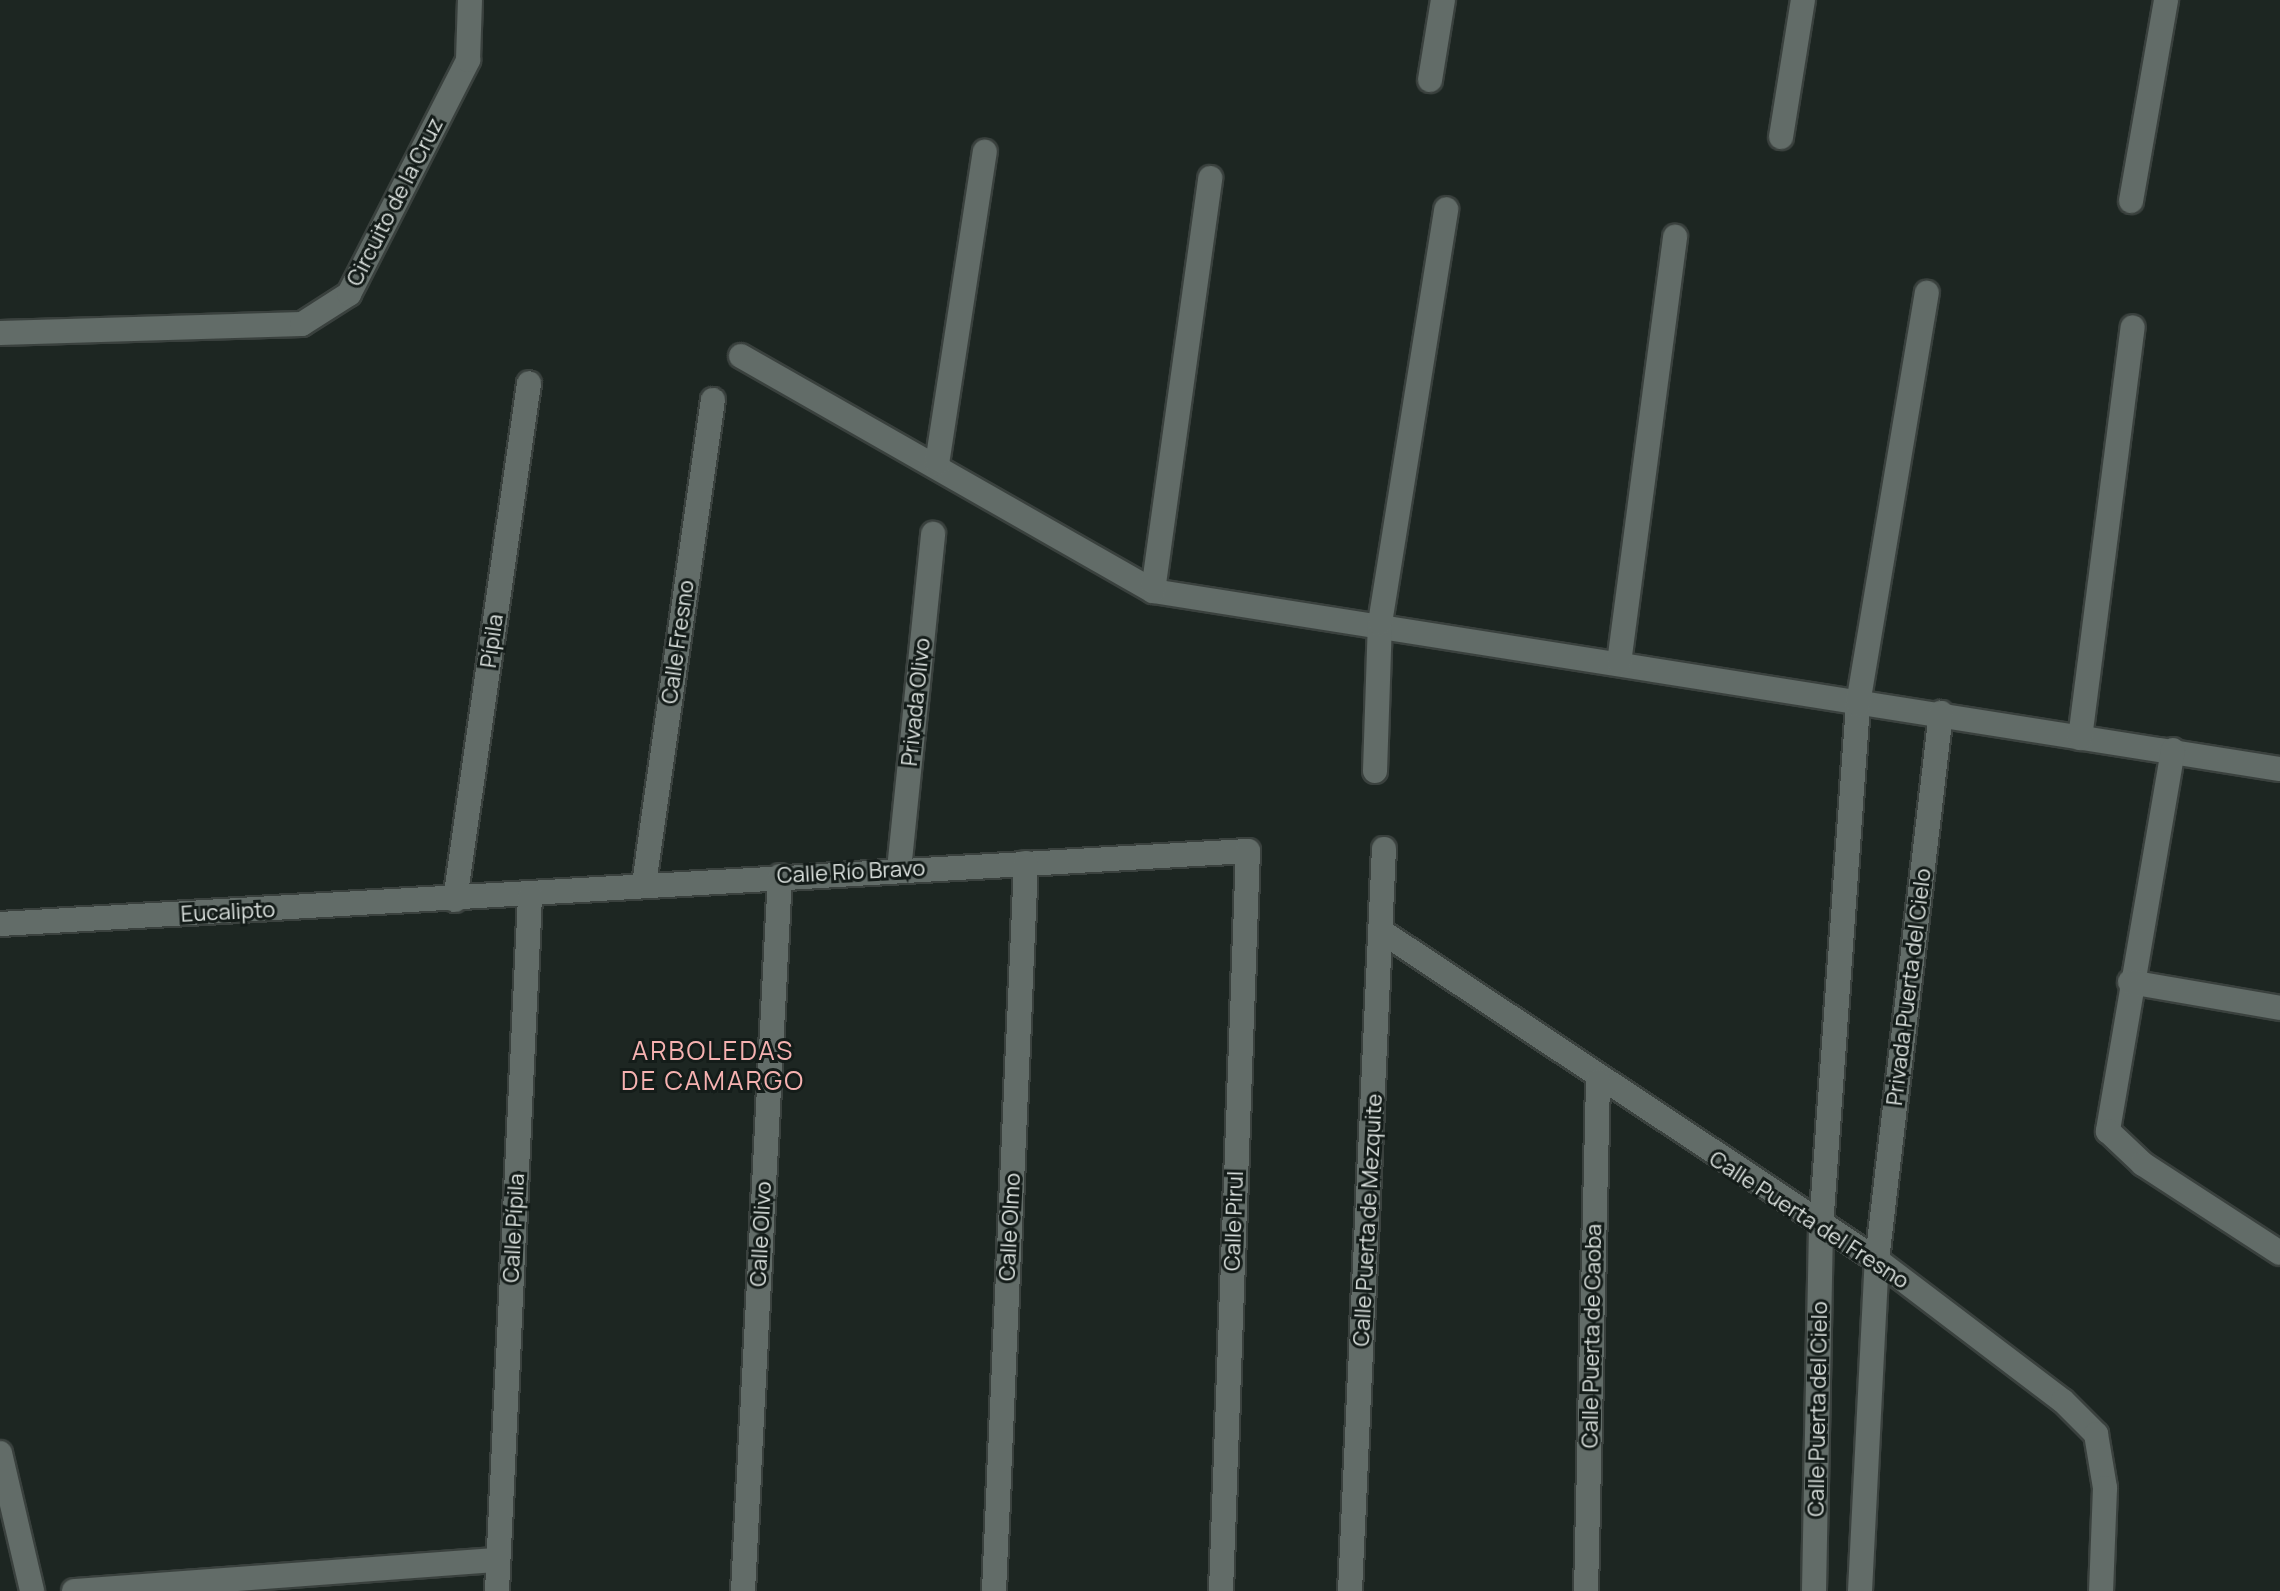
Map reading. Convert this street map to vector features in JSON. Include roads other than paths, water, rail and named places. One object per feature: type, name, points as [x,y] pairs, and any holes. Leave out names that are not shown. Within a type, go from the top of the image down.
[{"type":"street","name":"Circuito de la Cruz","points":[[0,333],[302,324],[349,294],[468,60],[470,0]]},
{"type":"street","points":[[1430,80],[1443,0]]},
{"type":"street","points":[[1781,137],[1803,0]]},
{"type":"street","points":[[2131,201],[2166,0]]},
{"type":"street","points":[[937,464],[985,152]]},
{"type":"street","points":[[1153,591],[1210,178]]},
{"type":"street","points":[[1375,771],[1380,623],[1446,209]]},
{"type":"street","points":[[1619,663],[1675,237]]},
{"type":"street","points":[[1821,1227],[1858,704],[1927,293]]},
{"type":"street","points":[[2080,738],[2133,327]]},
{"type":"street","points":[[741,356],[937,464],[1040,533],[1153,591],[1380,623],[1858,704],[1941,713],[2280,769]]},
{"type":"street","name":"Pípila","points":[[455,900],[529,383]]},
{"type":"street","name":"Calle Fresno","points":[[644,884],[713,400]]},
{"type":"street","name":"Privada Olivo","points":[[899,870],[933,534]]},
{"type":"street","name":"Privada Puerta del Cielo","points":[[1877,1260],[1941,713]]},
{"type":"street","points":[[2173,750],[2130,982],[2108,1131],[2143,1164],[2280,1253]]},
{"type":"street","name":"Calle Puerta de Mezquite","points":[[1350,1591],[1384,849]]},
{"type":"street","name":"Calle Río Bravo","points":[[455,900],[644,884],[1248,851]]},
{"type":"street","name":"Calle Pirul","points":[[1221,1591],[1248,851]]},
{"type":"street","name":"Calle Olmo","points":[[994,1591],[1026,863]]},
{"type":"street","name":"Calle Olivo","points":[[743,1591],[780,876]]},
{"type":"street","name":"Calle Pípila","points":[[497,1591],[530,896]]},
{"type":"street","name":"Eucalipto","points":[[0,924],[455,900]]},
{"type":"street","name":"Calle Puerta del Fresno","points":[[1381,931],[1598,1081],[1821,1227],[1877,1260],[2096,1434],[2105,1488],[2101,1591]]},
{"type":"street","points":[[2130,982],[2280,1008]]},
{"type":"street","name":"Calle Puerta de Caoba","points":[[1586,1591],[1598,1081]]},
{"type":"street","name":"Calle Puerta del Cielo","points":[[1814,1591],[1821,1227]]},
{"type":"street","points":[[1860,1591],[1877,1260]]},
{"type":"street","points":[[0,1453],[32,1591]]},
{"type":"street","points":[[74,1591],[497,1560]]},
{"type":"district","name":"ARBOLEDAS DE CAMARGO","points":[[713,1066]]}]
